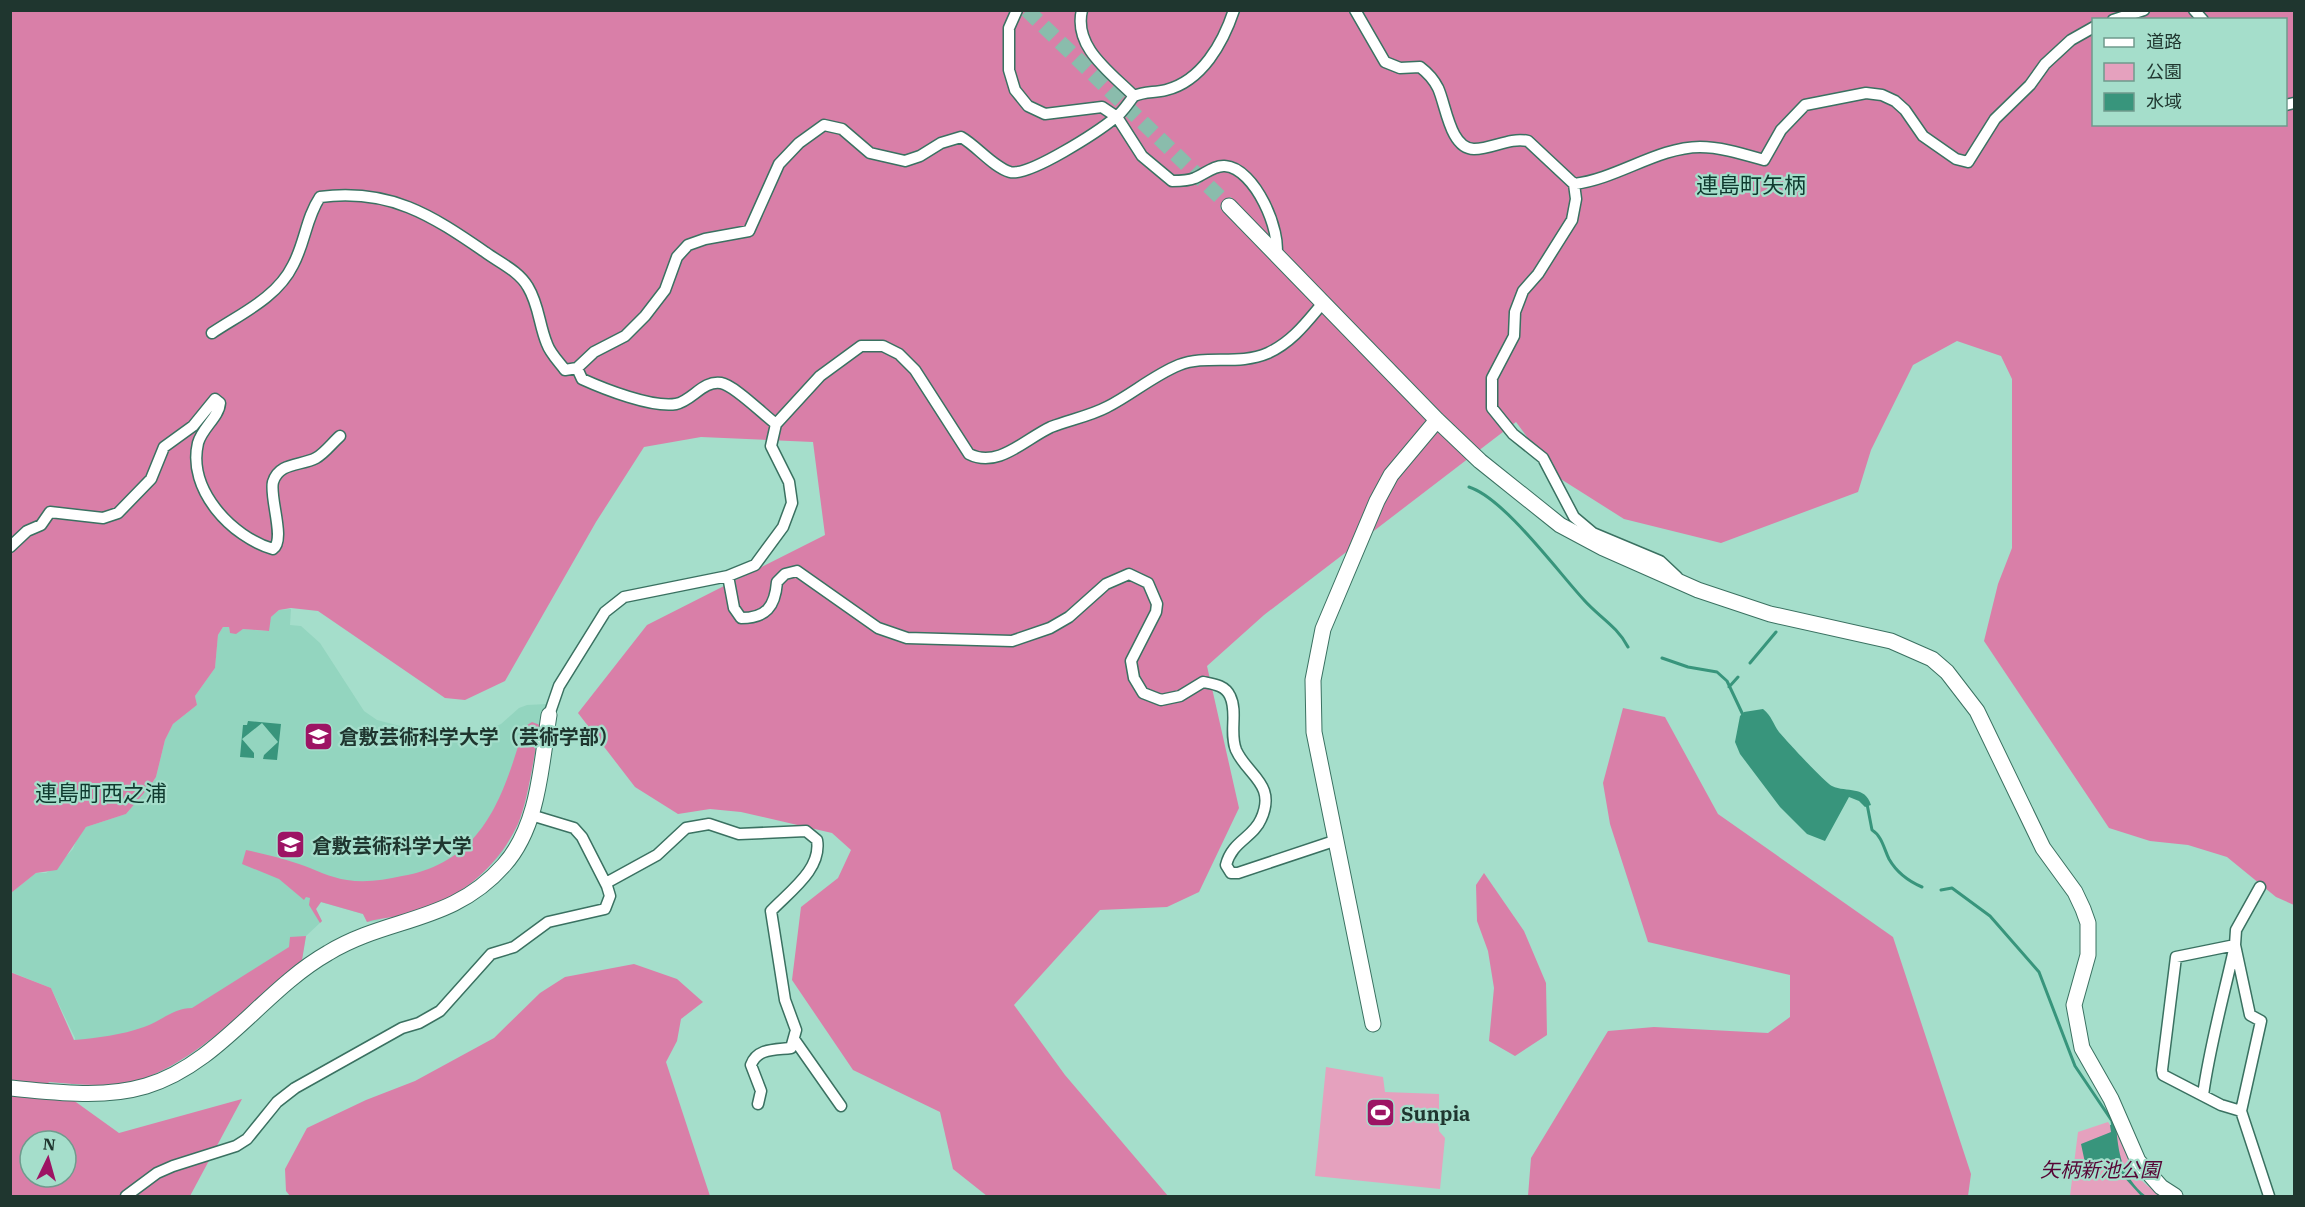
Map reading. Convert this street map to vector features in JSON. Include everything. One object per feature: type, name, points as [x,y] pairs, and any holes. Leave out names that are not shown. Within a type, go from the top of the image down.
[{"type":"street","points":[[1017,10],[1009,28],[1009,70],[1016,90],[1028,106],[1045,114],[1102,107],[1117,117],[1142,156],[1172,181],[1195,178],[1214,168],[1226,166],[1238,170],[1263,198],[1279,244],[1276,256]]},
{"type":"street","points":[[1082,10],[1079,23],[1089,50],[1134,96]]},
{"type":"street","points":[[212,333],[257,305],[278,286],[293,266],[311,211],[320,197],[337,195],[392,199],[442,222],[515,272],[527,284],[536,300],[547,345],[565,370],[577,368],[594,352],[625,336],[645,316],[664,290],[677,258],[688,245],[705,239],[749,231],[778,164],[799,143],[824,125],[842,129],[870,153],[904,161],[920,156],[941,143],[961,137],[978,147],[997,166],[1012,173],[1035,169],[1117,117],[1134,96],[1143,92],[1164,91],[1195,73],[1213,55],[1234,10]]},
{"type":"street","points":[[1355,10],[1385,62],[1400,68],[1420,67],[1430,75],[1438,89],[1456,139],[1465,147],[1473,149],[1519,139],[1528,141],[1574,184],[1576,199],[1572,220],[1538,274],[1523,291],[1515,312],[1514,336],[1492,378],[1492,408],[1513,434],[1544,458],[1574,518],[1593,533],[1660,561],[1686,586]]},
{"type":"street","points":[[2119,18],[2144,10]]},
{"type":"street","points":[[1574,184],[1596,182],[1662,156],[1700,147],[1734,152],[1764,160],[1780,129],[1805,105],[1866,93],[1895,101],[1905,110],[1923,136],[1956,159],[1968,162],[1995,119],[2071,40],[2092,28]]},
{"type":"street","points":[[1229,206],[1437,420],[1480,461],[1560,525],[1603,548],[1686,586],[1770,614],[1891,641],[1932,659],[1965,692],[1977,711],[2043,848],[2075,892],[2088,924],[2088,955],[2074,1005],[2082,1048],[2111,1099],[2138,1161],[2161,1187],[2175,1197]]},
{"type":"street","points":[[10,1088],[102,1094],[146,1086],[165,1079],[210,1050],[327,953],[366,934],[426,917],[468,897],[506,863],[531,815],[549,715],[559,686],[605,612],[624,597],[649,590],[728,576],[755,565],[783,527],[792,503],[789,482],[771,446],[776,424],[820,376],[861,346],[883,346],[899,354],[915,369],[969,454],[979,459],[1001,456],[1051,428],[1106,408],[1179,365],[1208,361],[1248,361],[1270,352],[1290,341],[1322,304]]},
{"type":"street","points":[[577,368],[582,379],[603,389],[664,404],[678,404],[711,382],[723,383],[776,424]]},
{"type":"street","points":[[10,547],[27,531],[40,525],[50,512],[103,518],[118,513],[151,479],[164,447],[193,426],[215,399],[220,403],[220,408],[201,434],[197,446],[201,487],[218,513],[259,545],[273,549],[279,540],[273,501],[273,484],[276,474],[283,468],[316,458],[340,436]]},
{"type":"street","points":[[1373,1024],[1314,732],[1313,680],[1323,629],[1377,501],[1391,475],[1437,420]]},
{"type":"street","points":[[728,576],[734,608],[741,618],[753,618],[770,609],[776,596],[777,582],[785,574],[797,571],[879,628],[907,638],[1012,641],[1050,628],[1069,617],[1106,584],[1118,577],[1129,574],[1142,578],[1154,592],[1156,612],[1131,661],[1134,678],[1143,693],[1161,700],[1180,696],[1203,682],[1223,687],[1231,696],[1233,737],[1237,752],[1263,786],[1265,804],[1261,820],[1229,853],[1226,865],[1231,873],[1238,873],[1337,840]]},
{"type":"street","points":[[126,1197],[150,1178],[173,1166],[236,1146],[247,1140],[277,1102],[295,1088],[392,1033],[440,1011],[490,954],[514,946],[548,922],[605,909],[610,896],[606,883],[574,828],[531,815]]},
{"type":"street","points":[[606,883],[657,855],[686,828],[709,824],[739,834],[806,831],[817,840],[819,852],[816,863],[771,910],[785,1000],[796,1030],[791,1048],[761,1052],[754,1057],[751,1065],[761,1091],[758,1104]]},
{"type":"street","points":[[2203,1095],[2211,1041],[2223,1003],[2236,930],[2260,887]]},
{"type":"street","points":[[2235,945],[2176,957],[2162,1070],[2163,1075],[2241,1111]]},
{"type":"street","points":[[2235,945],[2250,1015],[2261,1021],[2241,1111],[2269,1197]]},
{"type":"street","points":[[794,1039],[841,1106]]},
{"type":"shaded area","points":[[11,11],[2294,11],[2294,905],[2276,897],[2227,857],[2188,845],[2150,841],[2109,828],[1984,641],[1998,584],[2012,548],[2012,379],[2001,356],[1957,341],[1913,365],[1871,450],[1858,492],[1721,543],[1624,519],[1556,476],[1516,422],[1264,615],[1207,666],[1239,808],[1199,892],[1167,907],[1100,910],[1014,1005],[1065,1075],[1168,1196],[987,1196],[953,1169],[940,1112],[853,1070],[792,980],[801,907],[838,878],[851,850],[832,833],[741,812],[710,809],[678,814],[635,787],[578,713],[647,625],[825,535],[813,442],[701,437],[644,447],[596,522],[505,681],[465,700],[445,698],[318,611],[291,608],[279,610],[271,617],[269,631],[243,629],[236,634],[230,633],[229,627],[223,627],[218,635],[215,668],[195,696],[197,705],[173,724],[165,740],[156,777],[150,786],[126,814],[86,827],[57,870],[36,873],[11,893]]},
{"type":"shaded area","name":"倉敷芸術科学大学","points":[[291,609],[290,625],[301,626],[320,643],[364,711],[377,720],[415,730],[442,733],[465,731],[467,734],[483,732],[501,724],[519,708],[527,705],[547,704],[519,822],[501,855],[479,876],[377,921],[367,922],[363,914],[321,902],[316,909],[322,921],[306,936],[302,960],[194,1052],[163,1071],[134,1081],[71,1085],[75,1038],[51,988],[11,972],[11,893],[36,873],[46,873],[57,866],[73,849],[78,836],[86,827],[126,814],[150,786],[156,777],[165,740],[173,724],[197,705],[195,696],[215,668],[218,635],[223,627],[229,627],[230,633],[243,629],[268,631],[271,617],[279,610]]},
{"type":"shaded area","points":[[1623,708],[1665,717],[1718,814],[1893,937],[1971,1174],[1968,1196],[1528,1196],[1531,1158],[1608,1031],[1654,1027],[1768,1033],[1790,1017],[1790,975],[1648,942],[1610,824],[1603,783]]},
{"type":"shaded area","points":[[532,722],[540,725],[528,789],[518,824],[501,853],[490,866],[465,888],[436,905],[413,913],[367,922],[363,914],[321,902],[316,909],[322,921],[320,923],[309,905],[310,898],[306,897],[304,900],[279,879],[242,864],[246,850],[293,862],[335,877],[361,881],[388,879],[430,868],[452,857],[471,841],[486,822],[498,801],[524,727]]},
{"type":"shaded area","points":[[1484,873],[1524,931],[1546,983],[1547,1035],[1515,1056],[1489,1041],[1494,988],[1488,951],[1477,921],[1476,885]]},
{"type":"shaded area","points":[[306,936],[302,960],[223,1030],[179,1061],[157,1073],[124,1083],[92,1085],[48,1082],[119,1133],[242,1099],[190,1196],[11,1196],[10,972],[51,988],[74,1040],[135,1030],[179,1010],[192,1008],[289,947],[290,937]]},
{"type":"shaded area","points":[[634,964],[677,979],[703,1002],[681,1019],[677,1041],[666,1062],[710,1196],[290,1196],[286,1191],[285,1169],[307,1128],[366,1100],[415,1081],[494,1038],[540,993],[565,977]]},
{"type":"green space","name":"Sunpia","points":[[1326,1067],[1383,1077],[1385,1092],[1439,1094],[1439,1131],[1445,1138],[1440,1189],[1315,1176]]},
{"type":"green space","name":"矢柄新池公園","points":[[2108,1122],[2110,1125],[2116,1124],[2127,1157],[2136,1175],[2165,1196],[2070,1196],[2078,1132]]},
{"type":"water","points":[[1763,709],[1779,732],[1828,783],[1838,788],[1860,792],[1871,805],[1865,807],[1859,801],[1849,797],[1825,841],[1807,834],[1780,807],[1740,754],[1735,742],[1740,716],[1744,712]]},
{"type":"water","points":[[248,721],[281,724],[277,760],[263,759],[264,755],[278,742],[262,723],[242,739],[254,753],[254,758],[240,757],[243,725],[247,725]]},
{"type":"water","points":[[2116,1124],[2120,1155],[2126,1173],[2146,1196],[2141,1196],[2122,1175],[2115,1159],[2096,1163],[2097,1169],[2087,1172],[2081,1144],[2111,1132],[2110,1125]]},
{"type":"waterway","points":[[1469,487],[1483,494],[1514,520],[1584,600],[1619,633],[1628,647]]},
{"type":"waterway","points":[[1750,663],[1776,632]]},
{"type":"waterway","points":[[1662,658],[1688,667],[1717,672],[1727,681],[1743,715]]},
{"type":"waterway","points":[[1729,687],[1738,677]]},
{"type":"waterway","points":[[1867,804],[1872,830],[1880,839],[1892,864],[1903,876],[1922,887]]},
{"type":"waterway","points":[[1941,890],[1952,888],[1990,916],[2039,972],[2075,1066],[2112,1121],[2113,1127]]},
{"type":"tunnel","points":[[1027,10],[1229,206]]},
{"type":"place","name":"倉敷芸術科学大学（芸術学部）","points":[[318,736]]},
{"type":"place","name":"倉敷芸術科学大学","points":[[291,845]]},
{"type":"place","name":"Sunpia","points":[[1380,1113]]},
{"type":"district","name":"連島町矢柄","points":[[1751,184]]},
{"type":"district","name":"連島町西之浦","points":[[101,792]]}]
